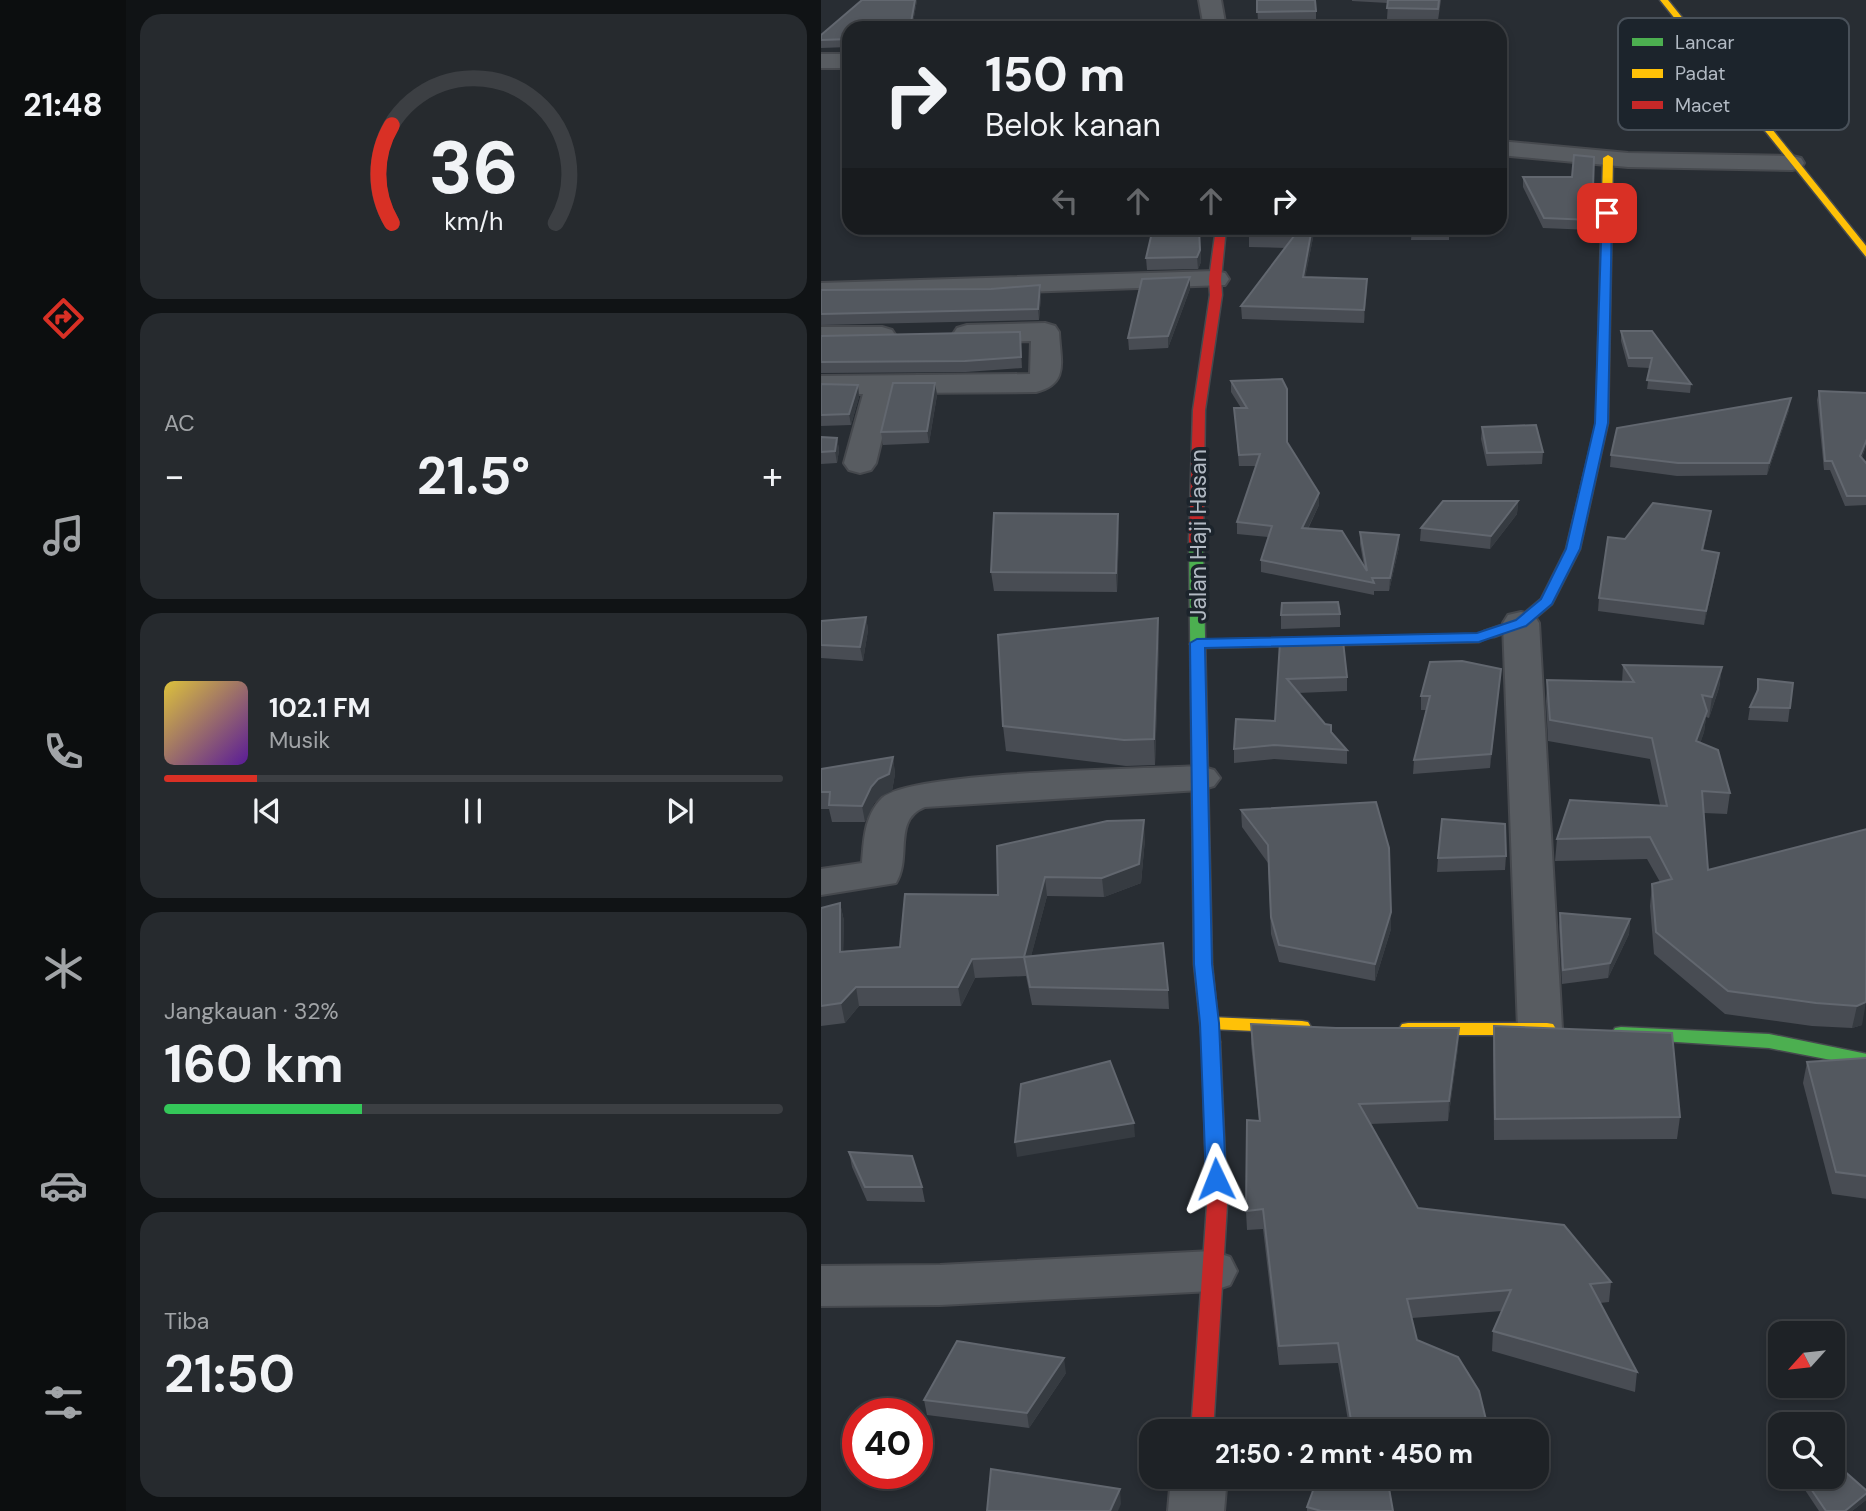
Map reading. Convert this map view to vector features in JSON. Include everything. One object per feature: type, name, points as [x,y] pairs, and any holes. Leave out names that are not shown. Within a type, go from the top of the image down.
[{"type":"street","points":[[1210,0],[1214,21]]},
{"type":"street","points":[[1664,0],[1678,18]]},
{"type":"street","points":[[821,61],[842,61]]},
{"type":"street","points":[[1766,130],[1866,255]]},
{"type":"street","points":[[1507,149],[1608,158],[1792,163]]},
{"type":"street","points":[[1197,643],[1479,638],[1521,623],[1547,601],[1573,549],[1602,423],[1608,158]]},
{"type":"street","name":"Jalan Haji Hasan","points":[[1203,1419],[1217,1205],[1210,1023],[1203,964],[1197,643],[1198,411],[1216,295],[1215,279],[1220,235]]},
{"type":"street","points":[[821,291],[1215,279]]},
{"type":"street","points":[[821,336],[1045,332],[1045,378],[1036,383],[821,385]]},
{"type":"street","points":[[832,438],[863,450],[880,384]]},
{"type":"street","points":[[1390,1029],[1553,1029],[1521,623]]},
{"type":"street","points":[[821,882],[881,874],[885,822],[895,806],[914,796],[949,791],[1200,778]]},
{"type":"street","points":[[1210,1023],[1323,1028]]},
{"type":"street","points":[[1607,1032],[1769,1041],[1866,1061]]},
{"type":"street","points":[[821,1286],[940,1285],[1212,1271]]},
{"type":"street","points":[[1196,1511],[1197,1489]]},
{"type":"building","points":[[862,0],[915,0],[911,21],[842,21],[842,39],[821,40],[821,35]]},
{"type":"building","points":[[1257,0],[1315,0],[1316,11],[1257,12]]},
{"type":"building","points":[[1388,0],[1439,0],[1438,9],[1387,8]]},
{"type":"building","points":[[1574,155],[1594,157],[1592,220],[1544,218],[1523,177],[1572,177]]},
{"type":"building","points":[[1151,235],[1199,235],[1200,250],[1197,257],[1146,258]]},
{"type":"building","points":[[1249,235],[1311,235],[1303,277],[1367,279],[1364,310],[1241,306],[1294,236]]},
{"type":"building","points":[[1190,277],[1168,336],[1128,338],[1142,279]]},
{"type":"building","points":[[1040,285],[1038,309],[821,314],[821,290],[991,289]]},
{"type":"building","points":[[1621,331],[1652,331],[1691,384],[1647,380],[1652,358],[1629,358]]},
{"type":"building","points":[[1020,332],[1021,357],[965,361],[821,362],[821,336]]},
{"type":"building","points":[[1282,379],[1287,389],[1287,442],[1319,493],[1302,528],[1342,531],[1367,571],[1360,532],[1399,535],[1390,578],[1372,578],[1374,583],[1261,560],[1272,526],[1237,522],[1260,454],[1239,455],[1234,408],[1247,408],[1231,381]]},
{"type":"building","points":[[893,383],[935,383],[927,431],[881,432]]},
{"type":"building","points":[[821,384],[858,385],[849,414],[821,415]]},
{"type":"building","points":[[1819,391],[1867,393],[1867,439],[1860,456],[1867,464],[1867,496],[1847,496],[1832,461],[1825,461]]},
{"type":"building","points":[[1791,398],[1769,463],[1678,463],[1611,455],[1617,428]]},
{"type":"building","points":[[1536,425],[1543,452],[1487,453],[1482,427]]},
{"type":"building","points":[[821,437],[837,438],[835,451],[821,452]]},
{"type":"building","points":[[1443,501],[1518,501],[1491,536],[1421,528]]},
{"type":"building","points":[[1653,503],[1711,511],[1702,550],[1719,553],[1706,611],[1599,598],[1608,537],[1625,539]]},
{"type":"building","points":[[994,513],[1118,514],[1116,573],[991,572]]},
{"type":"building","points":[[1338,602],[1340,614],[1281,615],[1282,603]]},
{"type":"building","points":[[866,617],[860,647],[821,645],[821,621]]},
{"type":"building","points":[[1158,618],[1154,739],[1124,740],[1003,726],[998,635]]},
{"type":"building","points":[[1343,641],[1347,677],[1287,679],[1325,724],[1331,725],[1331,732],[1347,750],[1274,745],[1234,749],[1236,719],[1275,721],[1280,642]]},
{"type":"building","points":[[1462,661],[1501,669],[1491,754],[1414,760],[1430,696],[1421,696],[1430,662]]},
{"type":"building","points":[[1623,665],[1722,667],[1712,697],[1702,695],[1707,711],[1696,741],[1718,750],[1730,793],[1702,791],[1708,870],[1867,829],[1866,1002],[1857,1006],[1816,1003],[1728,991],[1656,932],[1652,884],[1672,879],[1650,837],[1557,839],[1570,800],[1667,806],[1652,738],[1550,720],[1547,680],[1634,682]]},
{"type":"building","points":[[1758,679],[1793,683],[1790,708],[1750,707],[1758,690]]},
{"type":"building","points":[[893,757],[889,774],[878,779],[871,787],[862,806],[829,805],[830,792],[821,792],[821,769]]},
{"type":"building","points":[[1376,802],[1389,848],[1391,912],[1375,964],[1279,945],[1271,917],[1268,845],[1241,810]]},
{"type":"building","points":[[1442,819],[1505,824],[1506,856],[1438,858]]},
{"type":"building","points":[[1144,820],[1139,864],[1102,878],[1045,877],[1024,957],[972,959],[958,987],[856,987],[841,1003],[821,1006],[821,908],[840,903],[840,952],[900,947],[905,894],[998,895],[997,846],[1107,821]]},
{"type":"building","points":[[1560,913],[1630,919],[1610,963],[1563,970]]},
{"type":"building","points":[[1163,943],[1168,990],[1030,987],[1024,957]]},
{"type":"building","points":[[1251,1024],[1336,1028],[1459,1028],[1449,1101],[1359,1104],[1418,1208],[1564,1225],[1611,1282],[1590,1284],[1637,1372],[1493,1331],[1511,1290],[1407,1299],[1417,1340],[1458,1357],[1479,1391],[1486,1419],[1351,1419],[1338,1343],[1279,1346],[1263,1209],[1246,1211],[1247,1120],[1260,1121]]},
{"type":"building","points":[[1494,1026],[1672,1033],[1680,1117],[1495,1119]]},
{"type":"building","points":[[1867,1058],[1867,1176],[1836,1172],[1807,1062]]},
{"type":"building","points":[[1110,1061],[1134,1123],[1015,1142],[1021,1084]]},
{"type":"building","points":[[849,1152],[912,1156],[922,1187],[865,1187]]},
{"type":"building","points":[[957,1341],[1064,1358],[1027,1413],[925,1398]]},
{"type":"building","points":[[991,1469],[1120,1489],[1110,1511],[987,1511]]},
{"type":"building","points":[[1845,1472],[1867,1491],[1845,1511],[1826,1511],[1811,1489],[1845,1489]]},
{"type":"building","points":[[1314,1489],[1389,1489],[1393,1511],[1321,1511],[1307,1507]]},
{"type":"traffic: fast","points":[[1196,543],[1203,964],[1211,1042]]},
{"type":"traffic: fast","points":[[1621,1033],[1769,1041],[1867,1061]]},
{"type":"traffic: slow","points":[[1664,0],[1678,18]]},
{"type":"traffic: slow","points":[[1767,130],[1867,255]]},
{"type":"traffic: slow","points":[[1489,634],[1521,623],[1547,601],[1573,549],[1602,423],[1608,158]]},
{"type":"traffic: slow","points":[[1210,1023],[1302,1027]]},
{"type":"traffic: slow","points":[[1408,1029],[1547,1029]]},
{"type":"traffic: jam","points":[[1196,543],[1199,410],[1216,295],[1215,279],[1220,235]]},
{"type":"traffic: jam","points":[[1197,644],[1479,638],[1489,634]]},
{"type":"traffic: jam","points":[[1203,1419],[1217,1205],[1211,1042]]},
{"type":"route","points":[[1216,1179],[1210,1023],[1203,964],[1197,643],[1479,638],[1521,623],[1547,601],[1573,549],[1602,423],[1607,213]]}]
